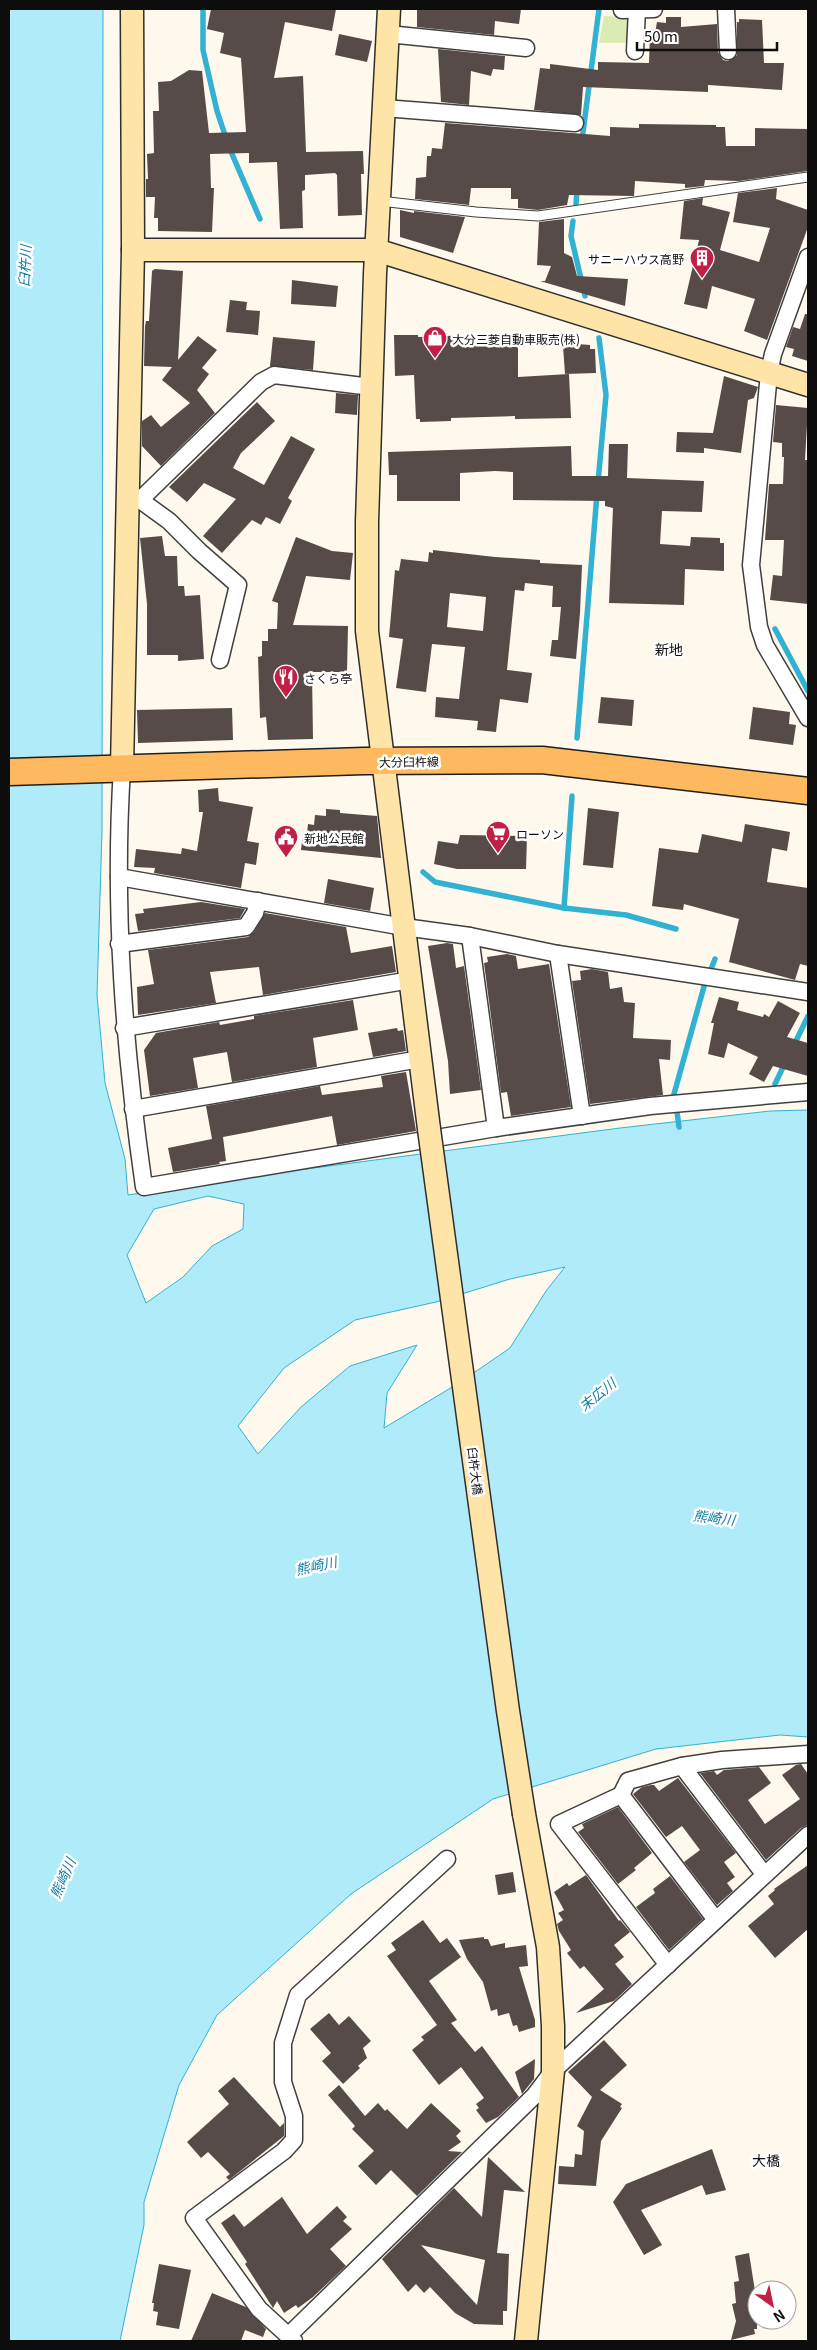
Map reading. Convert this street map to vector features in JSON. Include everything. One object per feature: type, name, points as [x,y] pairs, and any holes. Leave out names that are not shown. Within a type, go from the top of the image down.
[{"type":"main road","name":"大分臼杵線","points":[[9,772],[384,761],[542,760],[808,791]]},
{"type":"street","points":[[132,9],[133,500],[116,768],[119,944],[124,1028],[144,1187],[496,1128],[650,1106],[808,1092]]},
{"type":"street","name":"臼杵大橋","points":[[389,9],[376,250],[371,387],[367,522],[367,631],[429,1129],[508,1711],[548,1947],[553,2026],[553,2071],[526,2341]]},
{"type":"street","points":[[635,51],[630,10],[654,9]]},
{"type":"street","points":[[726,9],[728,51]]},
{"type":"street","points":[[388,34],[526,48]]},
{"type":"street","points":[[384,108],[575,123]]},
{"type":"street","points":[[133,250],[376,250],[808,385]]},
{"type":"street","points":[[808,257],[773,354],[769,373],[751,565],[759,627],[765,645],[808,718]]},
{"type":"street","points":[[133,500],[261,382],[274,376],[285,375],[371,387]]},
{"type":"street","points":[[133,500],[169,521],[199,551],[238,585],[220,660]]},
{"type":"street","points":[[118,877],[404,927],[470,936],[558,954],[808,992]]},
{"type":"street","points":[[119,944],[246,927],[255,913],[258,901]]},
{"type":"street","points":[[470,936],[496,1128]]},
{"type":"street","points":[[558,954],[582,1116]]},
{"type":"street","points":[[124,1028],[411,980]]},
{"type":"street","points":[[133,1109],[420,1060]]},
{"type":"street","points":[[668,1965],[559,1824],[621,1795],[628,1781],[682,1766],[722,1760],[808,1754]]},
{"type":"street","points":[[682,1766],[764,1874]]},
{"type":"street","points":[[621,1795],[716,1920]]},
{"type":"street","points":[[447,1858],[298,1995],[283,2043],[283,2082],[294,2116],[294,2140],[284,2151],[194,2218],[259,2309],[292,2338],[534,2096],[553,2071],[808,1835]]},
{"type":"lane","points":[[380,201],[476,212],[538,216],[808,177]]},
{"type":"green space","points":[[604,16],[631,17],[628,43],[599,43]]},
{"type":"water","points":[[9,9],[103,9],[102,831],[97,995],[105,1083],[125,1159],[128,1195],[260,1175],[620,1128],[770,1111],[808,1110],[808,1737],[780,1735],[656,1749],[493,1799],[351,1894],[217,2015],[179,2085],[144,2202],[144,2225],[120,2341],[9,2341]],"holes":[[[208,1196],[244,1204],[243,1229],[212,1246],[183,1277],[146,1303],[127,1255],[154,1209]],[[565,1267],[546,1291],[510,1348],[459,1383],[384,1428],[387,1393],[417,1345],[350,1366],[301,1407],[258,1454],[238,1426],[284,1368],[355,1320],[436,1302],[510,1279]]]},
{"type":"building","points":[[211,9],[336,9],[332,31],[285,22],[274,78],[303,76],[306,152],[363,151],[364,174],[361,174],[362,215],[338,216],[337,175],[335,173],[305,175],[305,190],[302,191],[303,228],[280,229],[277,162],[249,163],[249,153],[210,154],[211,188],[214,188],[212,232],[158,231],[158,218],[154,218],[155,197],[146,197],[146,179],[148,179],[147,154],[154,153],[153,111],[159,111],[158,82],[171,81],[189,70],[202,71],[209,133],[246,132],[241,58],[220,53],[224,33],[207,29]]},
{"type":"building","points":[[417,9],[521,9],[519,24],[495,21],[494,35],[417,27]]},
{"type":"building","points":[[666,17],[681,17],[681,27],[717,24],[718,52],[723,60],[728,61],[737,55],[737,22],[739,22],[739,19],[762,20],[764,63],[784,63],[782,90],[708,85],[708,92],[583,87],[581,115],[534,110],[540,68],[550,69],[550,64],[598,70],[598,62],[649,63],[650,33],[655,33],[657,22],[666,23]]},
{"type":"building","points":[[339,34],[372,41],[367,62],[335,55]]},
{"type":"building","points":[[438,49],[505,56],[504,70],[493,69],[491,76],[471,71],[469,105],[441,102]]},
{"type":"building","points":[[445,123],[610,136],[610,127],[639,128],[639,124],[716,125],[716,127],[725,127],[726,146],[755,146],[755,128],[808,129],[808,171],[739,181],[705,180],[704,186],[685,188],[685,184],[635,181],[634,196],[569,195],[567,205],[538,210],[518,208],[518,199],[511,199],[511,188],[471,188],[469,205],[415,199],[416,178],[426,177],[427,156],[431,156],[432,148],[442,149]]},
{"type":"building","points":[[777,188],[776,199],[808,210],[808,227],[767,340],[744,331],[755,299],[712,286],[707,309],[684,304],[699,240],[680,239],[684,201],[703,198],[702,205],[730,212],[720,250],[759,262],[770,228],[733,222],[738,193]]},
{"type":"building","points":[[400,210],[465,217],[453,253],[400,237]]},
{"type":"building","points":[[564,219],[564,253],[572,257],[577,276],[628,279],[625,306],[540,281],[545,281],[551,266],[537,265],[539,222]]},
{"type":"building","points":[[155,269],[183,271],[178,360],[198,336],[217,350],[202,368],[209,374],[197,390],[215,413],[161,466],[142,446],[142,421],[151,415],[161,427],[190,403],[162,380],[172,367],[144,366],[145,326],[146,321],[149,321],[152,271]]},
{"type":"building","points":[[292,280],[338,286],[336,307],[291,304]]},
{"type":"building","points":[[230,300],[247,302],[246,310],[260,311],[258,335],[226,332]]},
{"type":"building","points":[[805,314],[808,314],[808,361],[792,356],[794,349],[786,347],[793,327],[800,329]]},
{"type":"building","points":[[394,335],[418,335],[418,337],[474,335],[474,344],[518,343],[518,377],[569,374],[571,418],[515,419],[515,416],[451,418],[451,421],[420,422],[420,419],[416,419],[414,375],[395,376]]},
{"type":"building","points":[[273,337],[315,341],[313,370],[270,366]]},
{"type":"building","points":[[590,345],[590,349],[595,349],[596,373],[565,374],[563,346]]},
{"type":"building","points":[[724,376],[758,387],[754,398],[748,400],[741,453],[704,448],[704,453],[676,452],[677,432],[713,433]]},
{"type":"building","points":[[336,393],[358,395],[357,415],[335,413]]},
{"type":"building","points":[[257,402],[275,421],[241,453],[233,468],[264,485],[291,436],[315,449],[288,498],[292,501],[280,524],[266,517],[261,525],[252,520],[222,553],[203,536],[236,499],[204,483],[187,502],[169,487]]},
{"type":"building","points":[[776,405],[808,408],[805,460],[808,460],[808,604],[770,600],[773,575],[782,576],[784,540],[765,540],[769,484],[783,484],[784,457],[782,457],[782,443],[773,442]]},
{"type":"building","points":[[609,444],[628,444],[627,478],[704,481],[702,512],[662,511],[660,544],[690,546],[691,537],[720,538],[720,543],[724,543],[724,571],[685,569],[684,605],[609,603],[613,508],[605,506],[605,501],[513,500],[513,472],[495,471],[460,473],[460,501],[397,501],[397,475],[389,475],[388,452],[571,446],[572,476],[608,476]]},
{"type":"building","points":[[162,536],[165,556],[177,556],[178,586],[184,586],[185,596],[200,595],[204,659],[178,661],[178,655],[147,655],[147,604],[140,538]]},
{"type":"building","points":[[296,537],[332,551],[353,553],[350,580],[306,576],[293,625],[348,626],[347,672],[312,672],[313,739],[268,740],[266,717],[260,718],[258,657],[262,656],[262,641],[268,641],[268,629],[277,629],[278,603],[272,601]]},
{"type":"building","points":[[433,550],[540,560],[540,563],[582,565],[576,659],[550,656],[552,640],[558,640],[561,607],[552,607],[553,586],[525,583],[524,591],[515,590],[507,670],[532,673],[528,703],[500,699],[496,732],[477,730],[478,721],[435,717],[436,697],[459,699],[465,647],[432,644],[426,692],[396,688],[403,639],[389,637],[395,570],[399,571],[401,559],[428,562],[429,552],[433,553]],"holes":[[[450,593],[486,597],[483,631],[447,627]]]},
{"type":"building","points":[[601,697],[634,700],[632,726],[598,723]]},
{"type":"building","points":[[753,707],[790,712],[789,724],[796,725],[793,745],[749,739]]},
{"type":"building","points":[[232,708],[233,740],[138,743],[137,710]]},
{"type":"building","points":[[218,788],[219,801],[253,807],[247,841],[259,843],[256,865],[245,863],[241,888],[154,873],[155,868],[134,867],[136,849],[181,854],[182,848],[197,851],[203,812],[199,812],[198,790]]},
{"type":"building","points":[[588,808],[619,812],[613,868],[583,865]]},
{"type":"building","points":[[326,809],[340,810],[340,813],[377,816],[381,858],[301,850],[303,832],[307,833],[308,824],[314,825],[315,815],[326,816]]},
{"type":"building","points":[[745,824],[790,832],[787,851],[772,848],[767,882],[808,888],[808,966],[800,964],[795,980],[729,962],[739,919],[684,904],[683,910],[652,906],[659,848],[698,853],[702,834],[742,842]]},
{"type":"building","name":"ローソン","points":[[460,835],[527,836],[526,869],[457,869],[434,864],[438,841],[458,844]]},
{"type":"building","points":[[328,879],[374,888],[370,911],[324,903]]},
{"type":"building","points":[[201,902],[245,909],[240,918],[138,931],[135,914],[144,913],[143,909]]},
{"type":"building","points":[[265,913],[346,927],[351,953],[392,946],[396,972],[263,995],[259,967],[210,972],[216,1003],[138,1015],[137,987],[154,984],[148,950],[248,937],[254,932]]},
{"type":"building","points":[[453,944],[456,968],[464,966],[481,1090],[450,1094],[448,1061],[428,946]]},
{"type":"building","points":[[507,954],[516,956],[518,969],[549,964],[571,1107],[511,1116],[507,1092],[501,1093],[484,963],[488,962],[487,957]]},
{"type":"building","points":[[592,969],[608,972],[610,989],[622,987],[624,1002],[635,1003],[633,1038],[671,1040],[670,1060],[659,1059],[663,1095],[590,1104],[572,981],[581,980],[580,971]]},
{"type":"building","points":[[719,997],[739,1002],[737,1010],[763,1017],[764,1014],[769,1017],[778,1001],[800,1013],[787,1037],[808,1043],[808,1076],[773,1066],[764,1082],[749,1074],[758,1057],[728,1043],[724,1058],[708,1054],[714,1023],[711,1023]]},
{"type":"building","points":[[353,1000],[358,1030],[313,1038],[317,1067],[232,1082],[227,1052],[193,1058],[198,1088],[150,1096],[144,1050],[156,1033],[219,1022],[220,1025],[254,1019],[254,1016]]},
{"type":"building","points":[[397,1028],[398,1031],[403,1030],[406,1051],[373,1057],[368,1033]]},
{"type":"building","points":[[406,1072],[416,1131],[337,1145],[332,1116],[223,1137],[226,1161],[219,1162],[220,1164],[173,1172],[168,1148],[212,1139],[206,1106],[320,1086],[322,1095],[383,1087],[381,1076]]},
{"type":"building","points":[[801,1764],[808,1774],[808,1825],[801,1828],[766,1860],[700,1773],[714,1771],[717,1775],[724,1770],[759,1767],[771,1783],[748,1800],[765,1824],[800,1799],[782,1775],[796,1765]]},
{"type":"building","points":[[678,1778],[736,1853],[724,1862],[735,1877],[727,1883],[733,1891],[717,1905],[684,1862],[700,1850],[682,1826],[666,1837],[633,1794],[642,1787],[651,1785],[654,1785],[659,1791]]},
{"type":"building","points":[[618,1807],[652,1853],[634,1868],[636,1870],[618,1884],[578,1832],[584,1828],[582,1824]]},
{"type":"building","points":[[808,1865],[808,1929],[775,1958],[748,1926],[774,1904],[768,1896],[774,1889]]},
{"type":"building","points":[[513,1872],[516,1892],[498,1895],[495,1875]]},
{"type":"building","points":[[586,1875],[619,1921],[630,1932],[614,1945],[624,1957],[615,1964],[632,1984],[614,2001],[576,2013],[604,1989],[584,1966],[580,1969],[567,1953],[571,1950],[559,1931],[557,1924],[563,1920],[558,1913],[564,1910],[554,1892],[567,1883],[569,1886]]},
{"type":"building","points":[[670,1876],[703,1919],[669,1950],[636,1907],[655,1893],[653,1889]]},
{"type":"building","points":[[423,1920],[440,1943],[447,1938],[461,1957],[429,1981],[457,2020],[451,2023],[475,2052],[482,2046],[519,2097],[498,2117],[486,2123],[476,2110],[479,2108],[476,2104],[484,2098],[461,2067],[439,2085],[412,2050],[424,2040],[421,2037],[437,2025],[387,1956],[396,1950],[391,1943]]},
{"type":"building","points":[[484,1937],[484,1939],[488,1939],[491,1946],[505,1943],[505,1948],[526,1945],[528,1966],[519,1967],[535,2020],[535,2027],[519,2032],[517,2025],[513,2026],[509,2013],[498,2016],[497,2009],[491,2011],[483,1982],[467,1959],[459,1940]]},
{"type":"building","points":[[329,2013],[339,2025],[349,2016],[371,2041],[363,2048],[367,2058],[358,2066],[360,2068],[343,2084],[322,2061],[331,2053],[310,2029]]},
{"type":"building","points":[[604,2040],[627,2065],[600,2090],[622,2104],[620,2107],[622,2108],[601,2141],[596,2186],[558,2184],[559,2166],[574,2167],[575,2154],[582,2155],[584,2131],[577,2126],[592,2097],[568,2072]]},
{"type":"building","points":[[535,2059],[534,2079],[522,2094],[515,2072]]},
{"type":"building","points":[[234,2077],[280,2127],[284,2123],[284,2136],[229,2180],[226,2177],[230,2174],[208,2152],[201,2158],[187,2142],[229,2104],[218,2091]]},
{"type":"building","points":[[339,2085],[365,2116],[378,2103],[385,2111],[387,2109],[407,2129],[431,2103],[461,2131],[456,2136],[461,2142],[448,2151],[462,2152],[417,2196],[391,2170],[376,2185],[358,2166],[374,2151],[352,2129],[355,2126],[328,2095]]},
{"type":"building","points":[[712,2149],[726,2190],[706,2195],[702,2185],[641,2210],[662,2245],[644,2255],[613,2202],[626,2184]]},
{"type":"building","points":[[488,2157],[525,2192],[504,2190],[497,2253],[509,2254],[507,2311],[503,2311],[503,2325],[474,2324],[455,2313],[430,2287],[424,2293],[416,2284],[408,2292],[382,2259],[454,2188],[482,2217]],"holes":[[[421,2245],[485,2260],[477,2305]]]},
{"type":"building","points":[[282,2197],[307,2234],[337,2206],[347,2217],[343,2221],[352,2229],[330,2249],[346,2266],[313,2297],[298,2308],[296,2305],[284,2313],[277,2301],[273,2308],[245,2264],[247,2262],[221,2223],[234,2214],[244,2227]]},
{"type":"building","points":[[749,2253],[753,2280],[747,2280],[747,2330],[754,2330],[755,2334],[731,2340],[736,2321],[732,2304],[736,2303],[734,2282],[739,2281],[735,2256]]},
{"type":"building","points":[[159,2264],[191,2270],[179,2329],[156,2325],[158,2312],[153,2311],[154,2303],[152,2303]]},
{"type":"building","points":[[212,2293],[246,2307],[266,2329],[263,2337],[245,2330],[241,2341],[191,2341]]},
{"type":"waterway","points":[[203,9],[203,50],[217,111],[226,138]]},
{"type":"waterway","points":[[582,140],[599,9]]},
{"type":"waterway","points":[[229,147],[260,219]]},
{"type":"waterway","points":[[576,204],[577,189]]},
{"type":"waterway","points":[[573,221],[571,236],[585,296]]},
{"type":"waterway","points":[[598,482],[606,395],[599,338]]},
{"type":"waterway","points":[[577,738],[597,494]]},
{"type":"waterway","points":[[775,629],[808,691]]},
{"type":"waterway","points":[[564,908],[572,796]]},
{"type":"waterway","points":[[423,872],[435,882],[564,908],[626,915],[676,929]]},
{"type":"waterway","points":[[711,969],[715,959]]},
{"type":"waterway","points":[[674,1094],[705,983]]},
{"type":"waterway","points":[[794,1045],[808,1016]]},
{"type":"waterway","points":[[775,1084],[785,1063]]},
{"type":"waterway","points":[[677,1112],[679,1127]]},
{"type":"place","name":"サニーハウス高野","points":[[702,279]]},
{"type":"place","name":"大分三菱自動車販売(株)","points":[[435,359]]},
{"type":"place","name":"さくら亭","points":[[286,698]]},
{"type":"place","name":"ローソン","points":[[498,854]]},
{"type":"place","name":"新地公民館","points":[[286,858]]},
{"type":"district","name":"新地","points":[[669,649]]},
{"type":"district","name":"大橋","points":[[766,2160]]},
{"type":"water label","name":"臼杵川","points":[[24,266]]},
{"type":"water label","name":"末広川","points":[[597,1394]]},
{"type":"water label","name":"熊崎川","points":[[714,1517]]},
{"type":"water label","name":"熊崎川","points":[[316,1565]]},
{"type":"water label","name":"熊崎川","points":[[62,1878]]}]
